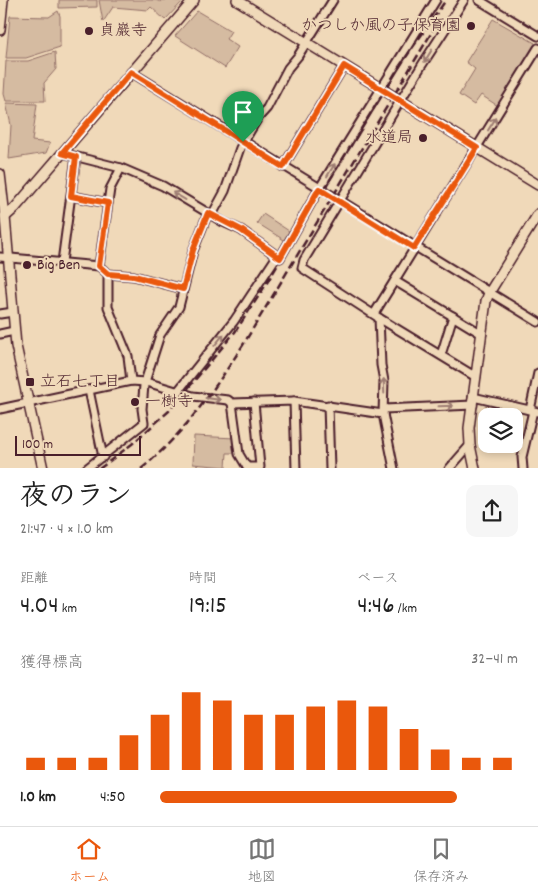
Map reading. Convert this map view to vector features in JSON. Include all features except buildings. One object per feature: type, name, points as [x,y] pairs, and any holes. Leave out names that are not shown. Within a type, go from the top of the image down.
[{"type":"street","points":[[0,30],[3,0]]},
{"type":"street","points":[[3,219],[15,208],[194,0]]},
{"type":"street","points":[[236,0],[538,185]]},
{"type":"street","points":[[86,468],[103,457],[144,423],[142,409],[146,382],[160,335],[179,307],[193,250],[210,214],[225,191],[243,142],[258,118],[267,108],[288,68],[333,0]]},
{"type":"street","points":[[178,391],[234,320],[278,257],[436,0]]},
{"type":"street","points":[[464,0],[400,101],[304,260],[302,268],[476,377]]},
{"type":"street","points":[[479,0],[538,36]]},
{"type":"street","points":[[394,468],[383,411],[384,381],[377,316],[414,248],[537,51]]},
{"type":"street","points":[[283,167],[344,66]]},
{"type":"street","points":[[131,72],[414,248],[538,322]]},
{"type":"street","points":[[62,153],[120,168],[163,186],[241,230],[278,257]]},
{"type":"street","points":[[62,262],[76,157]]},
{"type":"street","points":[[99,266],[112,184],[120,168]]},
{"type":"street","points":[[0,174],[4,257],[13,312],[16,346],[43,468]]},
{"type":"street","points":[[71,196],[108,203]]},
{"type":"street","points":[[475,468],[470,445],[469,428],[489,293],[538,214]]},
{"type":"street","points":[[4,257],[99,266],[108,274],[134,276],[183,289]]},
{"type":"street","points":[[108,274],[108,307],[128,356],[131,381]]},
{"type":"street","points":[[395,281],[482,334]]},
{"type":"street","points":[[0,314],[13,312]]},
{"type":"street","points":[[441,355],[453,316]]},
{"type":"street","points":[[0,334],[14,331]]},
{"type":"street","points":[[523,468],[522,457],[534,411],[538,373]]},
{"type":"street","points":[[0,409],[131,381],[146,382],[193,396],[228,400],[232,403],[294,401],[383,411],[473,401],[534,411]]},
{"type":"street","points":[[89,390],[103,457]]},
{"type":"street","points":[[294,401],[296,468]]},
{"type":"street","points":[[232,403],[240,454],[248,468],[260,466],[254,402]]},
{"type":"street","points":[[328,405],[330,468]]},
{"type":"street","points":[[450,468],[470,445]]},
{"type":"shaded area","points":[[59,0],[97,0],[97,7],[59,8]]},
{"type":"shaded area","points":[[99,0],[183,1],[165,20],[151,7],[148,10],[113,7],[103,22]]},
{"type":"shaded area","points":[[58,11],[60,16],[60,47],[26,58],[6,58],[10,16],[49,17]]},
{"type":"shaded area","points":[[197,11],[231,31],[226,39],[238,47],[225,68],[175,36]]},
{"type":"shaded area","points":[[493,19],[535,43],[535,45],[498,106],[481,95],[474,105],[459,95],[475,69],[466,62]]},
{"type":"shaded area","points":[[55,52],[56,69],[44,83],[45,101],[6,101],[4,94],[6,61],[28,61]]},
{"type":"shaded area","points":[[6,103],[37,104],[32,141],[50,143],[46,153],[9,159],[11,125]]},
{"type":"shaded area","points":[[263,214],[289,231],[284,240],[257,223]]},
{"type":"shaded area","points":[[194,436],[235,438],[236,453],[227,453],[226,467],[193,464]]},
{"type":"railway","points":[[100,468],[132,444],[169,411],[235,332],[399,67],[446,0]]},
{"type":"railway","points":[[142,468],[171,442],[184,427],[232,362],[435,27]]},
{"type":"place","name":"かつしか風の子保育園","points":[[471,26]]},
{"type":"place","name":"貞巖寺","points":[[89,31]]},
{"type":"place","name":"水道局","points":[[423,138]]},
{"type":"place","name":"Big Ben","points":[[27,265]]},
{"type":"place","name":"立石七丁目","points":[[30,382]]},
{"type":"place","name":"一樹寺","points":[[135,402]]},
{"type":"route","points":[[344,66],[477,148],[414,248],[319,189],[280,258],[241,230],[208,213],[193,250],[183,289],[134,276],[108,274],[99,266],[108,203],[71,196],[76,157],[62,153],[131,72],[171,99],[243,142],[283,167],[344,66]]}]
